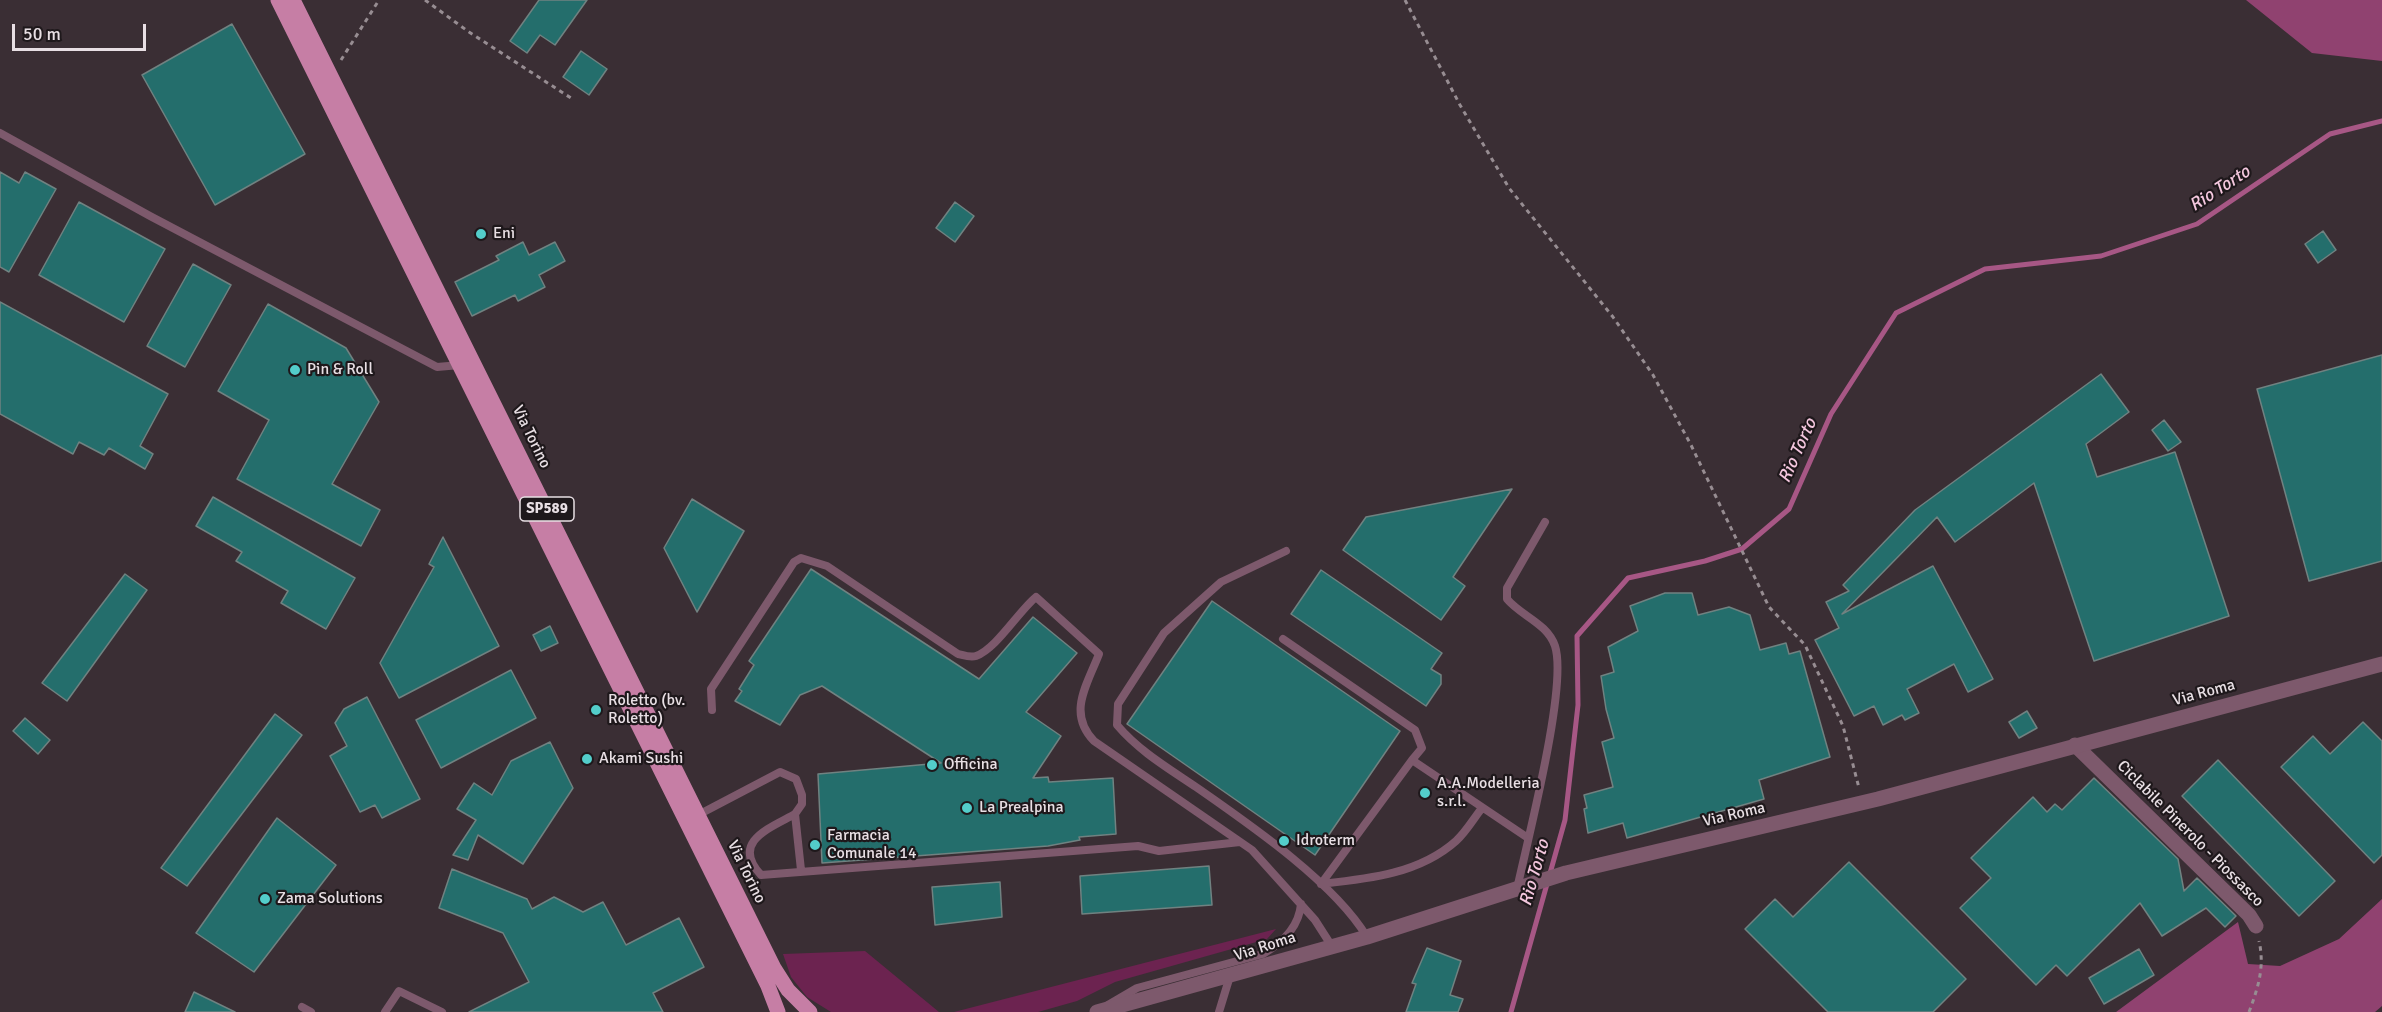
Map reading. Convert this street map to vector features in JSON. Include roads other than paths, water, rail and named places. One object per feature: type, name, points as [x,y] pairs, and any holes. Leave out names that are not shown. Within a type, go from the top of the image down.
[{"type":"main road","name":"Via Torino","points":[[278,0],[768,986],[778,1012]]},
{"type":"main road","name":"Via Torino","points":[[293,0],[774,968],[788,990],[810,1012]]},
{"type":"street","name":"Via Roma","points":[[1098,1012],[1127,1009],[1331,945],[1366,937],[1566,873],[2081,750],[2382,664]]},
{"type":"street","name":"Ciclabile Pinerolo - Piossasco","points":[[2081,750],[2248,915],[2256,927]]},
{"type":"lane","points":[[0,133],[150,216],[437,367],[460,365]]},
{"type":"lane","points":[[1517,889],[1557,686],[1557,662],[1555,646],[1543,627],[1513,607],[1507,599],[1507,588],[1545,522]]},
{"type":"lane","points":[[1286,551],[1221,582],[1164,633],[1118,704],[1117,725],[1133,743],[1236,815],[1321,884],[1355,918],[1366,937]]},
{"type":"lane","points":[[712,710],[711,688],[788,571],[801,558],[827,566],[958,654],[973,657],[986,651],[1020,610],[1036,597],[1099,654],[1082,697],[1079,718],[1083,729],[1094,741],[1252,850],[1301,904],[1331,945]]},
{"type":"lane","points":[[1283,639],[1415,730],[1422,748],[1321,884]]},
{"type":"lane","points":[[1412,760],[1528,838]]},
{"type":"lane","points":[[698,815],[780,772],[796,779],[802,804],[795,814],[753,838],[750,846],[752,866],[761,875],[801,870],[1138,846],[1159,851],[1240,842]]},
{"type":"lane","points":[[1321,884],[1376,878],[1414,866],[1456,841],[1482,808]]},
{"type":"lane","points":[[795,814],[801,870]]},
{"type":"lane","points":[[1098,1012],[1137,988],[1263,954],[1277,946],[1290,932],[1300,915],[1301,904]]},
{"type":"lane","points":[[1219,1012],[1230,976]]},
{"type":"lane","points":[[385,1012],[399,992],[442,1012]]},
{"type":"lane","points":[[302,1007],[311,1012]]},
{"type":"waterway","name":"Rio Torto","points":[[1511,1012],[1565,820],[1578,705],[1577,636],[1628,578],[1705,561],[1742,549],[1789,509],[1831,414],[1896,313],[1985,269],[2101,256],[2197,224],[2330,134],[2382,121]]},
{"type":"place","name":"Eni","points":[[481,234]]},
{"type":"place","name":"Pin & Roll","points":[[295,370]]},
{"type":"place","name":"Roletto (bv. Roletto)","points":[[596,710]]},
{"type":"place","name":"Akami Sushi","points":[[587,759]]},
{"type":"place","name":"Officina","points":[[932,765]]},
{"type":"place","name":"A.A.Modelleria s.r.l.","points":[[1425,793]]},
{"type":"place","name":"La Prealpina","points":[[967,808]]},
{"type":"place","name":"Idroterm","points":[[1284,841]]},
{"type":"place","name":"Farmacia Comunale 14","points":[[815,845]]},
{"type":"place","name":"Zama Solutions","points":[[265,899]]}]
